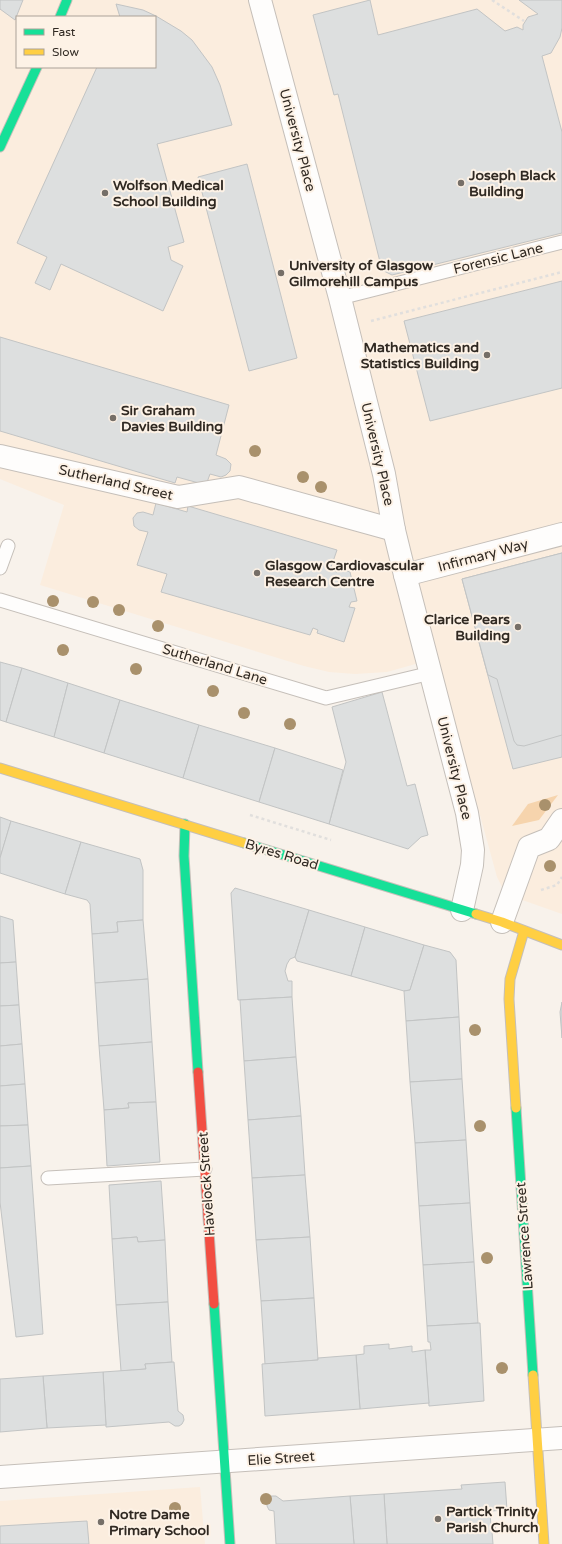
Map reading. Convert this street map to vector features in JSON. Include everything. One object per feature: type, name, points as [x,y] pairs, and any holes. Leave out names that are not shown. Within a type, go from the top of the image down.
[{"type":"street","points":[[60,16],[67,0]]},
{"type":"street","name":"University Place","points":[[264,1],[384,474],[394,530],[405,576],[467,813],[473,850],[470,877],[462,910]]},
{"type":"street","points":[[0,147],[37,68]]},
{"type":"street","name":"Sutherland Street","points":[[0,456],[178,497],[239,487],[394,530]]},
{"type":"street","name":"Infirmary Way","points":[[405,576],[562,534]]},
{"type":"street","name":"Byres Road","points":[[0,768],[502,922],[562,945]]},
{"type":"street","points":[[502,922],[529,847],[550,839],[562,820]]},
{"type":"street","name":"Havelock Street","points":[[185,824],[184,856],[230,1544]]},
{"type":"street","name":"Lawrence Street","points":[[524,931],[510,979],[509,999],[544,1544]]},
{"type":"street","name":"Elie Street","points":[[0,1477],[562,1438]]},
{"type":"lane","name":"Forensic Lane","points":[[340,298],[562,242]]},
{"type":"lane","points":[[0,568],[8,546]]},
{"type":"lane","name":"Sutherland Lane","points":[[0,600],[326,698],[431,673]]},
{"type":"lane","points":[[48,1178],[205,1169]]},
{"type":"path","points":[[492,0],[524,21]]},
{"type":"path","points":[[348,328],[562,272]]},
{"type":"shaded area","name":"University of Glasgow Gilmorehill Campus","points":[[0,0],[562,0],[562,914],[511,896],[503,889],[497,877],[437,658],[387,672],[355,674],[329,672],[304,666],[40,585],[64,505],[0,479]]},
{"type":"shaded area","points":[[558,795],[539,820],[512,826],[528,804]]},
{"type":"shaded area","name":"Notre Dame Primary School","points":[[200,1487],[205,1544],[0,1544],[0,1501]]},
{"type":"building","points":[[0,0],[23,0],[15,20],[0,9]]},
{"type":"building","name":"Joseph Black Building","points":[[370,0],[378,35],[477,9],[505,31],[517,27],[523,30],[523,25],[528,17],[538,14],[519,0],[562,0],[562,28],[560,37],[551,53],[542,56],[562,132],[562,233],[392,275],[382,270],[338,94],[334,95],[313,15]]},
{"type":"building","name":"Wolfson Medical School Building","points":[[116,4],[143,10],[156,16],[120,16]]},
{"type":"building","name":"Wolfson Medical School Building","points":[[156,16],[181,31],[192,40],[212,67],[220,85],[232,125],[157,144],[184,242],[168,247],[171,260],[183,266],[163,311],[61,264],[50,290],[35,283],[47,257],[17,243],[97,68],[156,68]]},
{"type":"building","points":[[247,164],[297,358],[249,371],[198,177]]},
{"type":"building","name":"Mathematics and Statistics Building","points":[[562,281],[562,388],[430,421],[404,321]]},
{"type":"building","name":"Sir Graham Davies Building","points":[[0,337],[229,405],[216,455],[226,459],[231,464],[230,471],[221,477],[210,474],[206,485],[177,477],[175,483],[0,431]]},
{"type":"building","name":"Glasgow Cardiovascular Research Centre","points":[[156,503],[187,512],[188,506],[337,550],[330,570],[337,572],[339,568],[350,572],[357,601],[351,602],[349,607],[355,608],[344,642],[317,633],[318,630],[313,628],[310,635],[161,592],[167,574],[137,565],[148,532],[139,530],[134,526],[133,518],[137,513],[143,512],[153,515]]},
{"type":"building","name":"Clarice Pears Building","points":[[562,553],[562,757],[513,769],[462,579]]},
{"type":"building","name":"Clarice Pears Building","points":[[562,553],[562,735],[524,746],[517,745],[514,741],[497,679],[488,675],[462,579]]},
{"type":"building","points":[[0,662],[22,668],[6,722],[0,720]]},
{"type":"building","points":[[22,668],[68,683],[54,737],[6,722]]},
{"type":"building","points":[[68,683],[120,700],[104,753],[54,737]]},
{"type":"building","points":[[382,692],[407,786],[415,784],[428,835],[421,837],[408,849],[329,824],[346,762],[332,707]]},
{"type":"building","points":[[120,700],[199,725],[183,778],[104,753]]},
{"type":"building","points":[[199,725],[275,748],[259,802],[183,778]]},
{"type":"building","points":[[275,748],[343,770],[329,824],[259,802]]},
{"type":"building","points":[[0,817],[11,821],[0,858]]},
{"type":"building","points":[[11,821],[81,842],[65,894],[0,873],[0,858]]},
{"type":"building","points":[[81,842],[140,859],[143,870],[143,920],[117,922],[118,932],[92,934],[90,904],[87,900],[65,894]]},
{"type":"building","points":[[235,888],[309,910],[295,957],[290,959],[285,971],[288,981],[292,981],[292,997],[238,1000],[231,893]]},
{"type":"building","points":[[309,910],[365,927],[351,976],[297,961],[295,957]]},
{"type":"building","points":[[0,916],[13,920],[16,962],[0,963]]},
{"type":"building","points":[[143,920],[148,979],[95,983],[92,934],[118,932],[117,922]]},
{"type":"building","points":[[365,927],[424,945],[410,990],[404,991],[351,976]]},
{"type":"building","points":[[424,945],[450,952],[456,960],[459,1017],[406,1021],[404,991],[410,990]]},
{"type":"building","points":[[16,962],[19,1005],[0,1006],[0,963]]},
{"type":"building","points":[[148,979],[152,1042],[99,1046],[95,983]]},
{"type":"building","points":[[292,997],[296,1057],[244,1061],[240,1000]]},
{"type":"building","points":[[562,1002],[562,1038],[560,1012]]},
{"type":"building","points":[[19,1005],[22,1044],[0,1046],[0,1006]]},
{"type":"building","points":[[459,1017],[462,1079],[410,1082],[406,1021]]},
{"type":"building","points":[[152,1042],[156,1102],[128,1103],[129,1108],[104,1110],[99,1046]]},
{"type":"building","points":[[22,1044],[25,1084],[0,1086],[0,1046]]},
{"type":"building","points":[[296,1057],[301,1116],[248,1120],[244,1061]]},
{"type":"building","points":[[462,1079],[466,1140],[415,1143],[410,1082]]},
{"type":"building","points":[[25,1084],[28,1125],[0,1126],[0,1086]]},
{"type":"building","points":[[156,1102],[160,1162],[107,1166],[104,1110],[129,1108],[128,1103]]},
{"type":"building","points":[[301,1116],[305,1175],[252,1178],[248,1120]]},
{"type":"building","points":[[28,1125],[31,1166],[0,1168],[0,1126]]},
{"type":"building","points":[[466,1140],[470,1203],[419,1206],[415,1143]]},
{"type":"building","points":[[31,1166],[43,1334],[16,1337],[0,1202],[0,1168]]},
{"type":"building","points":[[305,1175],[310,1237],[256,1240],[252,1178]]},
{"type":"building","points":[[161,1181],[165,1240],[138,1242],[137,1237],[112,1239],[109,1185]]},
{"type":"building","points":[[470,1203],[474,1262],[423,1265],[419,1206]]},
{"type":"building","points":[[137,1237],[138,1242],[165,1240],[168,1302],[116,1305],[112,1239]]},
{"type":"building","points":[[310,1237],[314,1298],[261,1301],[256,1240]]},
{"type":"building","points":[[474,1262],[478,1323],[427,1326],[423,1265]]},
{"type":"building","points":[[314,1298],[318,1360],[265,1364],[261,1301]]},
{"type":"building","points":[[168,1302],[172,1362],[145,1364],[146,1369],[121,1371],[116,1305]]},
{"type":"building","points":[[480,1323],[484,1401],[429,1406],[425,1350],[431,1350],[430,1342],[428,1342],[427,1326]]},
{"type":"building","points":[[389,1344],[389,1349],[412,1346],[412,1352],[425,1350],[429,1403],[360,1409],[356,1355],[364,1354],[364,1346]]},
{"type":"building","points":[[356,1355],[360,1409],[265,1416],[262,1364],[318,1360],[318,1358]]},
{"type":"building","points":[[174,1362],[178,1411],[183,1415],[184,1420],[182,1424],[175,1426],[169,1422],[106,1427],[103,1372],[146,1369],[145,1364]]},
{"type":"building","points":[[103,1372],[106,1425],[47,1428],[43,1376]]},
{"type":"building","points":[[43,1376],[47,1428],[0,1432],[0,1379]]},
{"type":"building","name":"Partick Trinity Parish Church","points":[[505,1482],[507,1510],[490,1511],[491,1527],[495,1526],[496,1531],[492,1532],[493,1544],[387,1544],[384,1494],[462,1489],[461,1485]]},
{"type":"building","points":[[384,1494],[387,1544],[354,1544],[350,1496]]},
{"type":"building","points":[[271,1496],[276,1496],[283,1501],[350,1496],[354,1544],[276,1544],[274,1511],[269,1510],[267,1506],[267,1502]]},
{"type":"building","points":[[87,1521],[89,1544],[0,1544],[0,1526]]},
{"type":"traffic: fast","points":[[60,16],[67,0]]},
{"type":"traffic: fast","points":[[0,147],[37,68]]},
{"type":"traffic: fast","points":[[185,824],[184,856],[198,1072]]},
{"type":"traffic: fast","points":[[244,843],[476,914]]},
{"type":"traffic: fast","points":[[516,1108],[533,1375]]},
{"type":"traffic: fast","points":[[214,1304],[230,1544]]},
{"type":"traffic: slow","points":[[0,768],[244,843]]},
{"type":"traffic: slow","points":[[476,914],[502,922],[562,945]]},
{"type":"traffic: slow","points":[[516,1108],[509,999],[510,979],[524,931]]},
{"type":"traffic: slow","points":[[533,1375],[544,1544]]},
{"type":"traffic: jam","points":[[198,1072],[214,1304]]},
{"type":"place","name":"Joseph Black Building","points":[[461,183]]},
{"type":"place","name":"Wolfson Medical School Building","points":[[105,193]]},
{"type":"place","name":"University of Glasgow Gilmorehill Campus","points":[[281,273]]},
{"type":"place","name":"Mathematics and Statistics Building","points":[[487,355]]},
{"type":"place","name":"Sir Graham Davies Building","points":[[113,418]]},
{"type":"place","name":"Glasgow Cardiovascular Research Centre","points":[[257,573]]},
{"type":"place","name":"Clarice Pears Building","points":[[518,627]]},
{"type":"place","name":"Partick Trinity Parish Church","points":[[438,1519]]},
{"type":"place","name":"Notre Dame Primary School","points":[[101,1522]]}]
